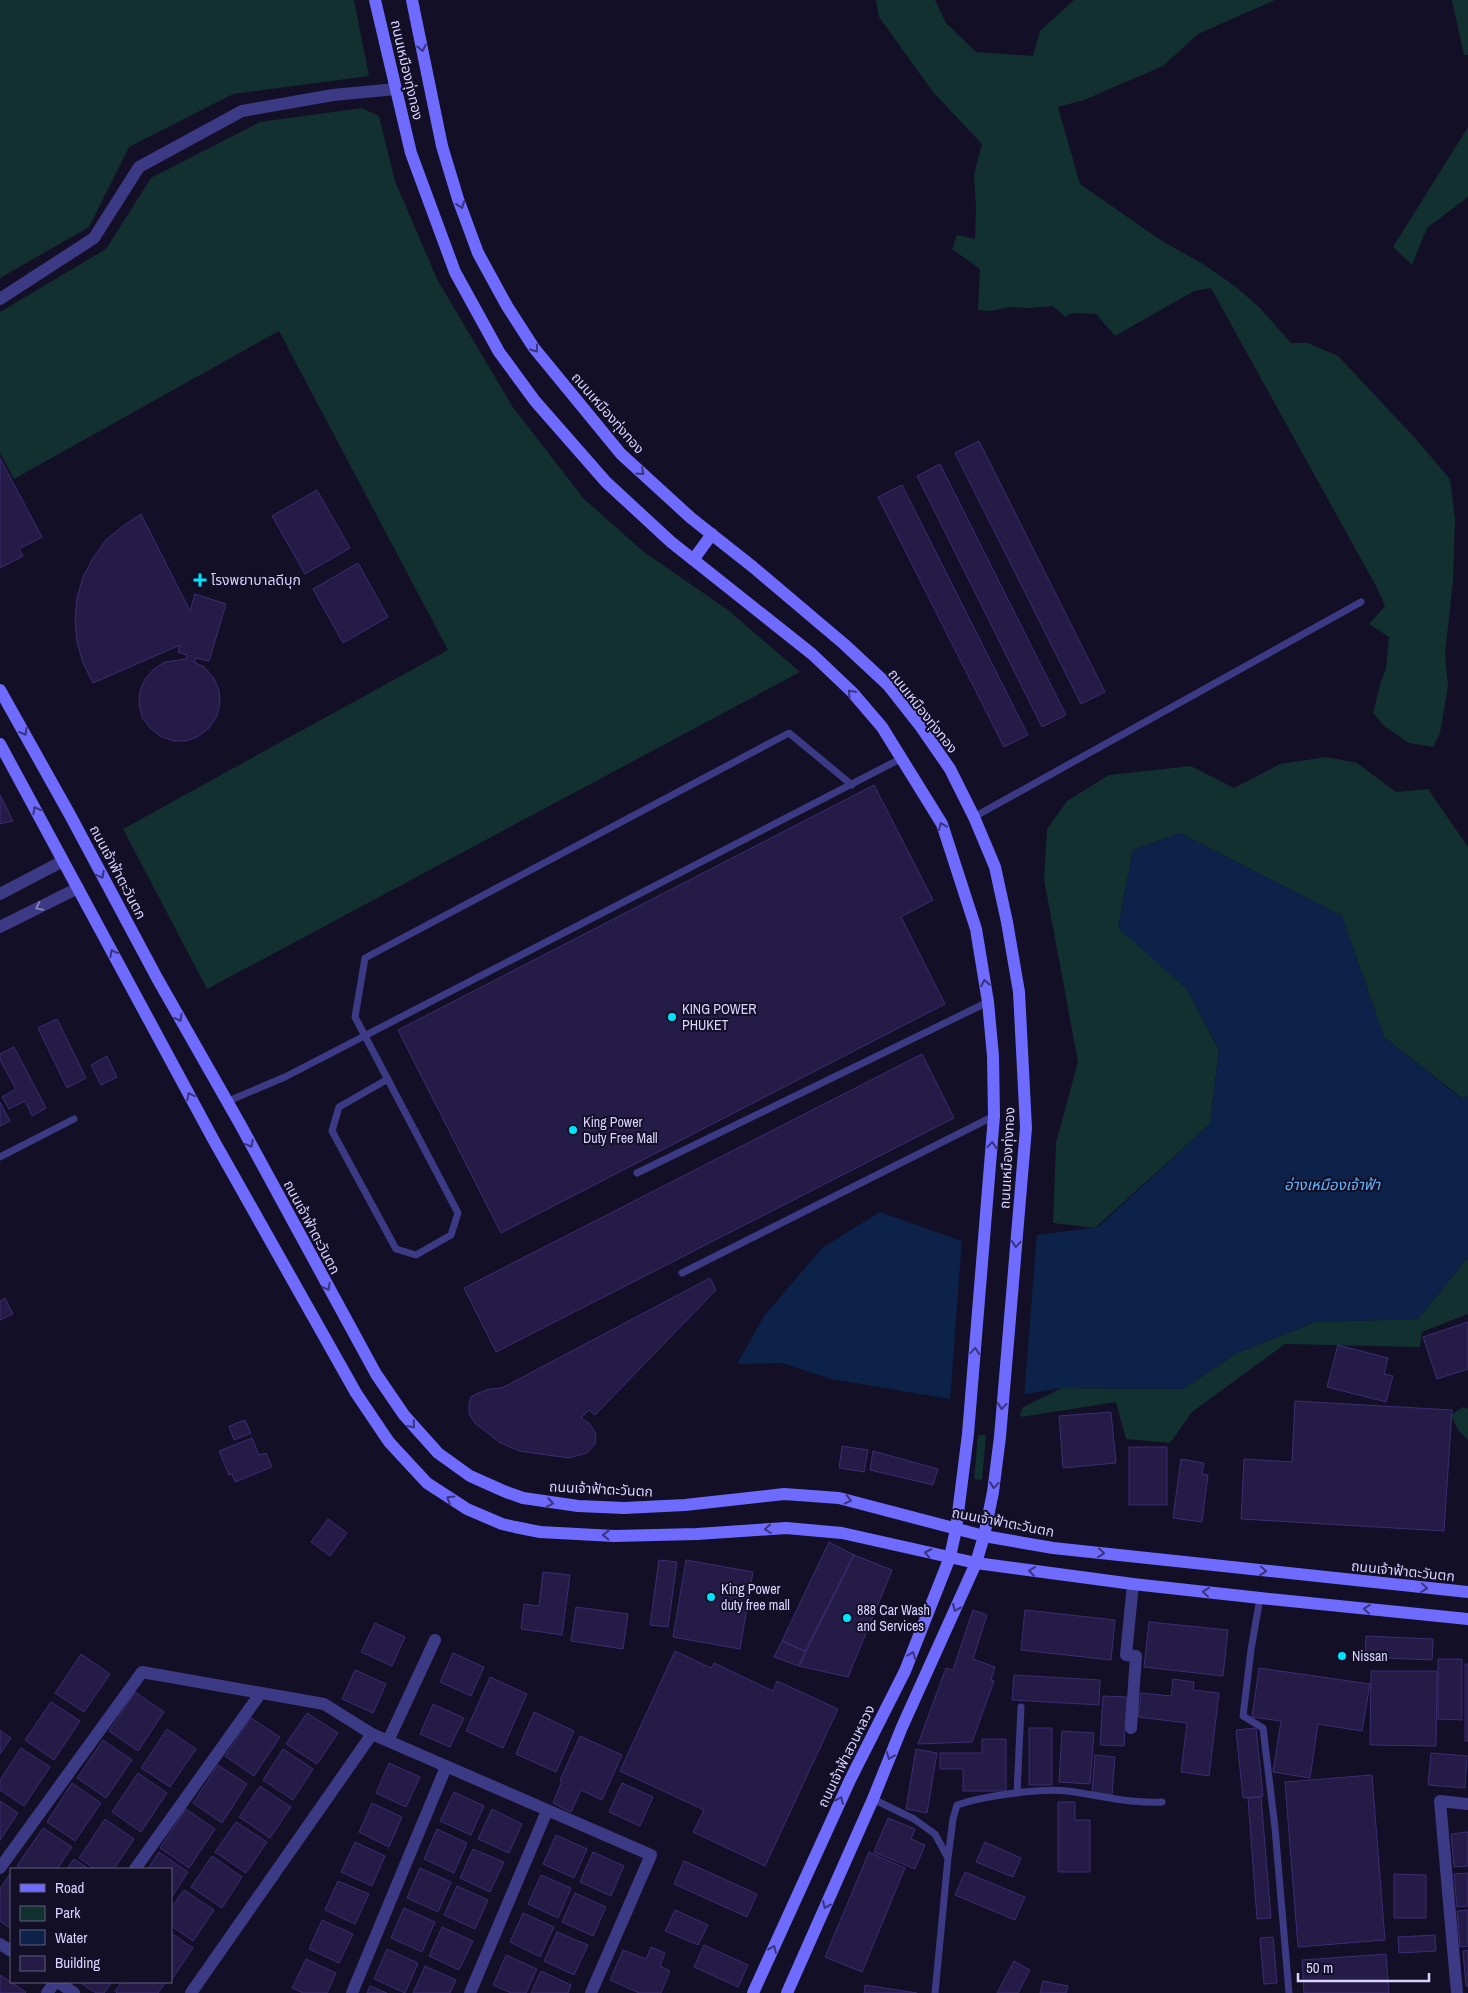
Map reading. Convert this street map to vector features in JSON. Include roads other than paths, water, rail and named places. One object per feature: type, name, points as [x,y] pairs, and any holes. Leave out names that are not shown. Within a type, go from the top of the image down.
[{"type":"main road","name":"ถนนเหมืองทุ่งทอง","points":[[376,0],[411,153],[455,272],[499,352],[535,401],[606,482],[693,560],[812,654],[852,692],[882,727],[942,824],[976,929],[988,1002],[993,1056],[994,1116],[988,1193],[968,1434],[956,1529]]},
{"type":"main road","name":"ถนนเหมืองทุ่งทอง","points":[[412,0],[442,146],[458,198],[478,253],[507,306],[534,348],[621,454],[691,518],[836,638],[888,685],[950,769],[974,817],[995,867],[1019,992],[1026,1128],[1000,1436],[993,1492],[984,1536]]},
{"type":"main road","points":[[693,560],[712,534]]},
{"type":"main road","name":"ถนนเจ้าฟ้าตะวันตก","points":[[0,690],[226,1102],[240,1124],[347,1323],[390,1397],[414,1428],[438,1453],[470,1476],[506,1492],[550,1503],[634,1508],[685,1505],[768,1495],[839,1498],[984,1536],[1053,1548],[1468,1592]]},
{"type":"main road","points":[[0,744],[213,1139],[373,1420],[389,1442],[427,1483],[462,1506],[502,1524],[540,1532],[614,1536],[697,1534],[786,1528],[842,1533],[976,1563],[1133,1584],[1468,1619]]},
{"type":"main road","name":"ถนนเจ้าฟ้าสวนหลวง","points":[[753,1993],[850,1780],[905,1671],[950,1557],[956,1529]]},
{"type":"main road","points":[[787,1993],[873,1799],[902,1727],[976,1563],[984,1536]]},
{"type":"street","points":[[0,299],[94,238],[139,167],[242,111],[333,95],[396,89]]},
{"type":"street","points":[[0,894],[63,861]]},
{"type":"street","points":[[0,927],[78,888]]},
{"type":"street","points":[[1131,1728],[1136,1656],[1126,1655],[1133,1584]]},
{"type":"street","points":[[388,1741],[435,1640]]},
{"type":"street","points":[[0,1868],[142,1672],[324,1704],[372,1734],[651,1855],[591,1993]]},
{"type":"street","points":[[136,1868],[260,1694]]},
{"type":"street","points":[[191,1993],[372,1734]]},
{"type":"street","points":[[352,1993],[446,1767]]},
{"type":"street","points":[[1457,1993],[1440,1801],[1468,1804]]},
{"type":"street","points":[[470,1993],[547,1811]]},
{"type":"street","points":[[47,1993],[55,1983]]},
{"type":"street","points":[[58,1983],[74,1993]]},
{"type":"lane","points":[[974,817],[1361,602]]},
{"type":"lane","points":[[388,1079],[339,1107],[332,1132],[396,1249],[416,1255],[451,1235],[458,1213],[388,1079],[355,1017],[365,958],[789,733],[852,785]]},
{"type":"lane","points":[[226,1102],[285,1077],[902,758]]},
{"type":"lane","points":[[637,1173],[988,1002]]},
{"type":"lane","points":[[682,1273],[994,1116]]},
{"type":"lane","points":[[0,1157],[74,1119]]},
{"type":"lane","points":[[1260,1598],[1243,1716],[1263,1728],[1275,1828],[1288,1993]]},
{"type":"lane","points":[[1018,1793],[1021,1707]]},
{"type":"lane","points":[[935,1993],[948,1858],[953,1819],[957,1805],[970,1800],[1018,1793],[1065,1791],[1140,1803],[1162,1802]]},
{"type":"lane","points":[[873,1799],[914,1820],[935,1834],[948,1858]]},
{"type":"water","name":"อ่างเหมืองเจ้าฟ้า","points":[[1180,833],[1342,916],[1384,1037],[1462,1099],[1468,1096],[1468,1257],[1418,1319],[1315,1322],[1237,1353],[1183,1389],[1062,1388],[974,1403],[831,1379],[782,1363],[737,1364],[764,1316],[822,1248],[880,1212],[970,1244],[1098,1227],[1210,1124],[1219,1049],[1187,989],[1118,928],[1133,850]]},
{"type":"place","name":"โรงพยาบาลดีบุก","points":[[200,580]]},
{"type":"place","name":"KING POWER PHUKET","points":[[672,1017]]},
{"type":"place","name":"King Power Duty Free Mall","points":[[573,1130]]},
{"type":"place","name":"King Power duty free mall","points":[[711,1597]]},
{"type":"place","name":"888 Car Wash and Services","points":[[847,1618]]},
{"type":"place","name":"Nissan","points":[[1342,1656]]}]
